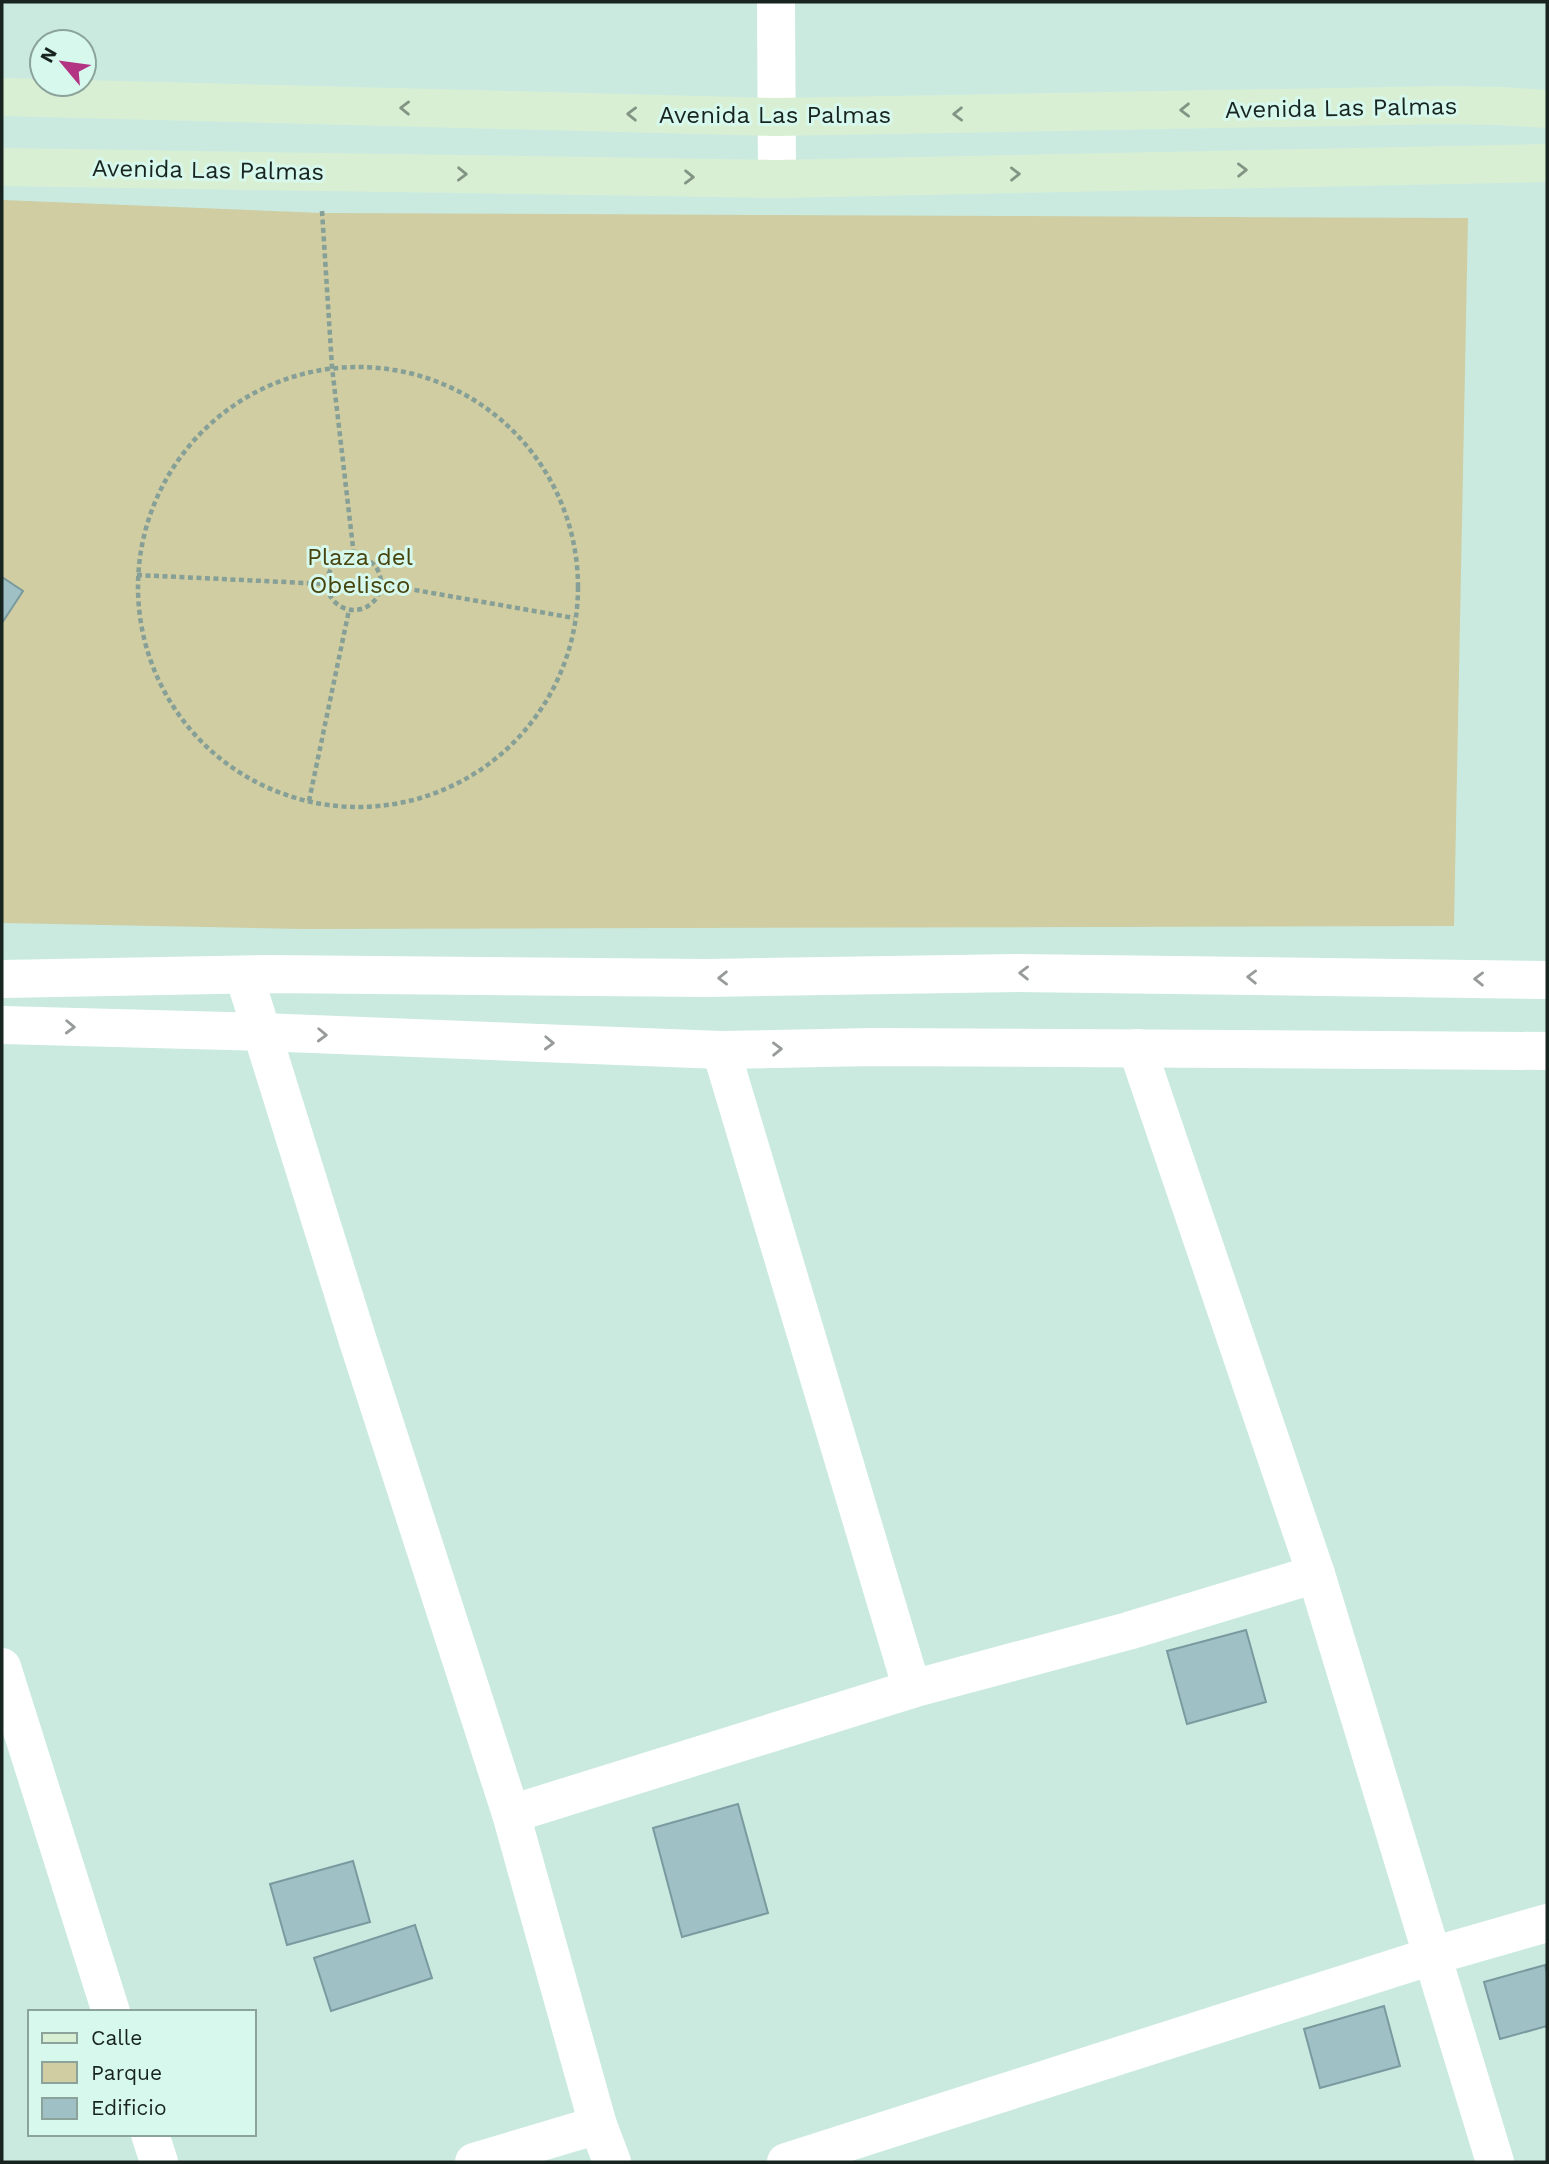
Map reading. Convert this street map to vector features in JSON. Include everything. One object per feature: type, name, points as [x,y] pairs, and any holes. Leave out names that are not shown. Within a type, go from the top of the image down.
[{"type":"main road","name":"Avenida Las Palmas","points":[[2,97],[776,117],[1446,105],[1547,109]]},
{"type":"main road","name":"Avenida Las Palmas","points":[[2,167],[777,179],[1547,163]]},
{"type":"street","points":[[776,2],[777,179]]},
{"type":"street","points":[[2,979],[244,975],[706,978],[1017,973],[1547,980]]},
{"type":"street","points":[[244,975],[358,1341],[511,1814],[598,2125],[611,2162]]},
{"type":"street","points":[[2,1025],[721,1050],[872,1047],[1547,1051]]},
{"type":"street","points":[[1136,1048],[1316,1574],[1495,2162]]},
{"type":"street","points":[[721,1050],[912,1689]]},
{"type":"street","points":[[511,1814],[912,1689],[1128,1631],[1316,1574]]},
{"type":"street","points":[[2,1667],[110,2010]]},
{"type":"street","points":[[786,2162],[1432,1956],[1547,1923]]},
{"type":"street","points":[[474,2162],[598,2125]]},
{"type":"street","points":[[151,2136],[159,2162]]},
{"type":"path","points":[[318,172],[331,367],[354,556]]},
{"type":"path","points":[[331,367],[408,371],[479,400],[535,452],[570,521],[579,597],[565,665],[530,726],[479,773],[415,801],[346,809],[278,794],[219,760],[172,708],[145,645],[137,575],[155,501],[197,436],[258,389],[331,367]]},
{"type":"path","points":[[354,556],[371,562],[380,576],[381,584],[379,594],[367,607],[349,610],[334,601],[327,584],[328,576],[338,561],[354,556]]},
{"type":"path","points":[[137,575],[327,584]]},
{"type":"path","points":[[381,584],[574,618]]},
{"type":"path","points":[[309,801],[349,610]]},
{"type":"green space","name":"Plaza del Obelisco","points":[[2,200],[322,213],[1468,218],[1454,926],[303,929],[2,923]]},
{"type":"building","points":[[2,577],[23,591],[2,623]]},
{"type":"building","points":[[1246,1630],[1266,1702],[1187,1724],[1167,1651]]},
{"type":"building","points":[[738,1804],[768,1913],[682,1937],[653,1828]]},
{"type":"building","points":[[353,1861],[370,1922],[287,1945],[270,1884]]},
{"type":"building","points":[[415,1925],[432,1978],[331,2011],[314,1958]]},
{"type":"building","points":[[1545,1965],[1547,2026],[1500,2039],[1484,1982]]},
{"type":"building","points":[[1384,2006],[1400,2066],[1320,2088],[1304,2029]]}]
